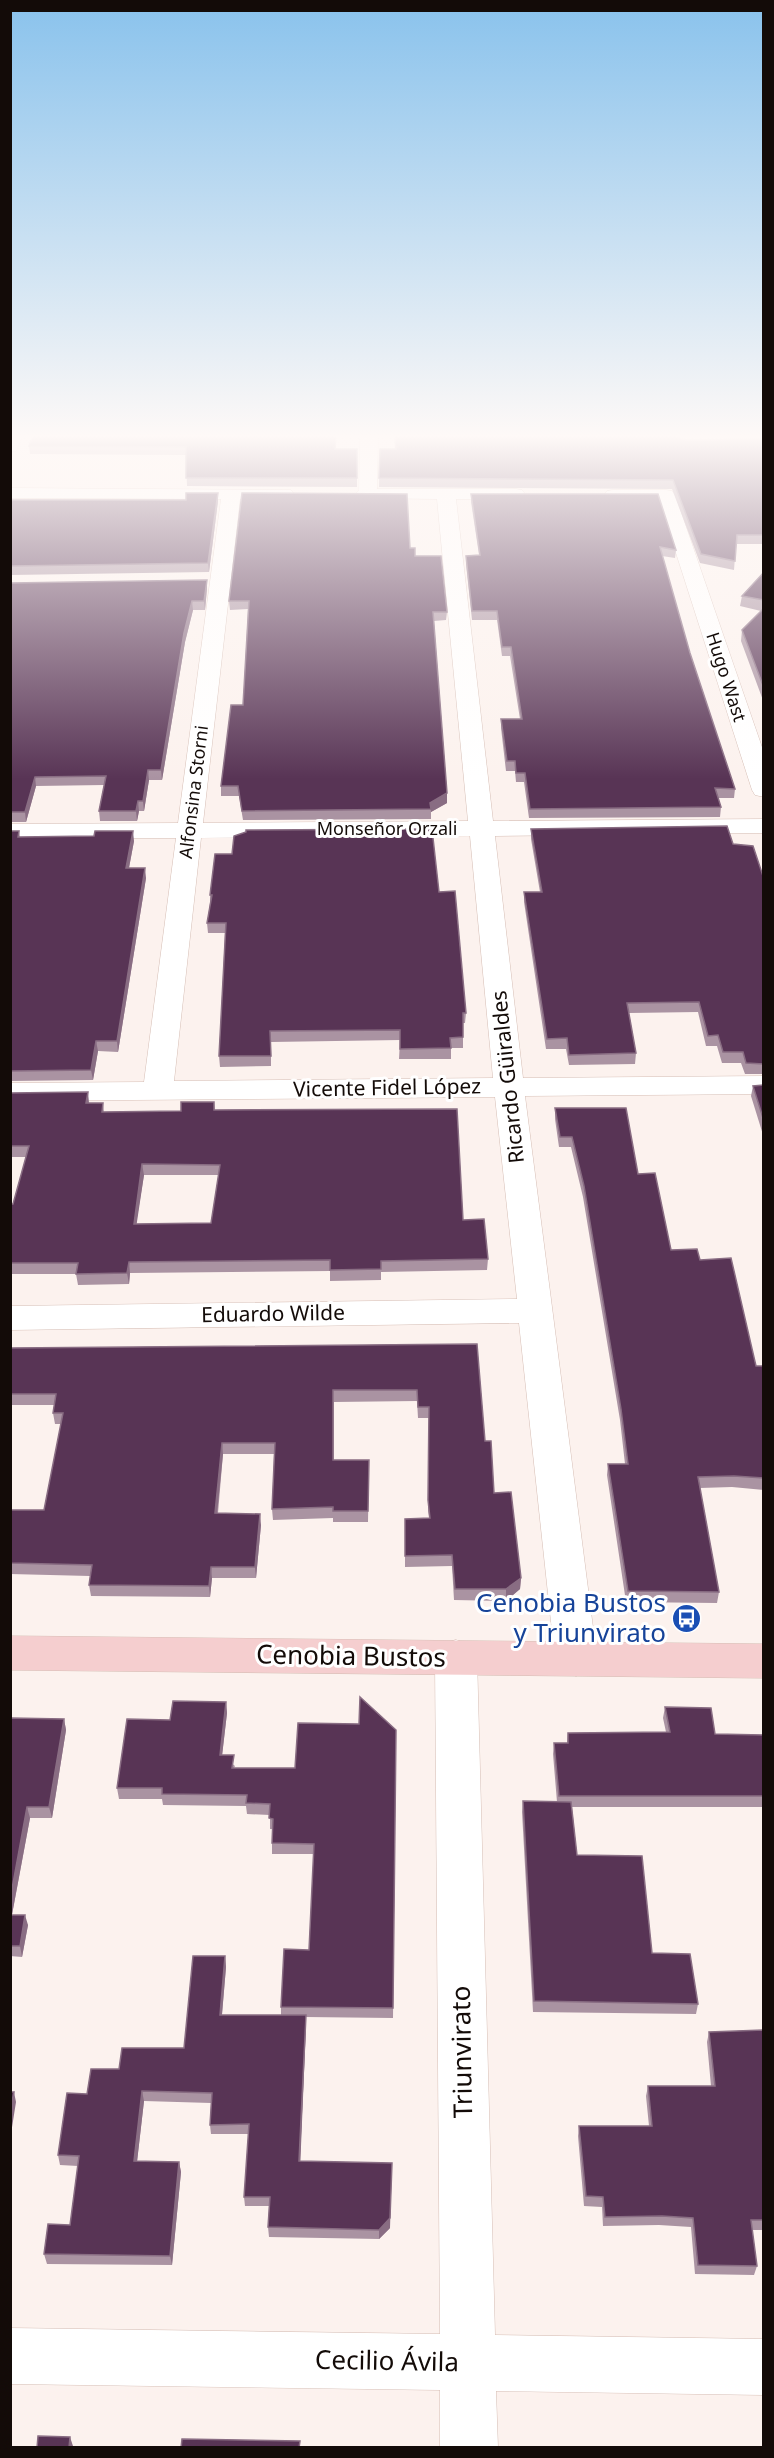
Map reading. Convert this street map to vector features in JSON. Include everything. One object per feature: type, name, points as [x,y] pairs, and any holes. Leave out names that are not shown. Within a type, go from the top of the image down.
[{"type":"street","name":"Alfonsina Storni","points":[[158,1090],[190,830],[208,580],[216,550]]},
{"type":"street","name":"Ricardo Güiraldes","points":[[452,550],[509,1087],[576,1659]]},
{"type":"street","name":"Hugo Wast","points":[[684,550],[764,790]]},
{"type":"street","name":"Monseñor Orzali","points":[[10,831],[764,826]]},
{"type":"street","name":"Vicente Fidel López","points":[[10,1092],[764,1085]]},
{"type":"street","name":"Eduardo Wilde","points":[[10,1318],[535,1311]]},
{"type":"street","name":"Cenobia Bustos","points":[[10,1653],[764,1661]]},
{"type":"street","name":"Triunvirato","points":[[456,1657],[469,2448]]},
{"type":"street","name":"Cecilio Ávila","points":[[10,2356],[764,2367]]},
{"type":"building","points":[[10,550],[210,550],[208,563],[10,566]]},
{"type":"building","points":[[235,550],[415,550],[415,556],[441,556],[447,612],[433,612],[447,793],[430,803],[431,809],[242,811],[238,786],[221,786],[231,705],[243,705],[249,601],[229,601]]},
{"type":"building","points":[[479,550],[661,550],[690,653],[735,789],[715,788],[721,807],[530,809],[525,773],[516,773],[515,761],[507,761],[501,719],[522,719],[511,647],[502,647],[497,611],[472,611],[466,556],[480,555]]},
{"type":"building","points":[[699,550],[736,550],[735,561],[701,554]]},
{"type":"building","points":[[764,572],[764,600],[742,596]]},
{"type":"building","points":[[207,580],[204,601],[192,601],[184,633],[161,770],[148,770],[143,801],[138,801],[136,811],[99,811],[106,776],[35,777],[25,812],[10,812],[10,583]]},
{"type":"building","points":[[764,608],[764,688],[742,630]]},
{"type":"building","points":[[727,826],[733,844],[753,846],[764,879],[764,1064],[746,1063],[743,1052],[723,1052],[718,1035],[708,1036],[699,1002],[627,1003],[636,1053],[569,1055],[567,1038],[547,1039],[524,892],[542,892],[531,829]]},
{"type":"building","points":[[432,829],[439,892],[455,891],[466,1013],[463,1013],[463,1037],[450,1038],[451,1048],[400,1049],[400,1030],[270,1031],[271,1056],[219,1056],[226,923],[207,923],[215,854],[232,854],[234,836],[246,830]]},
{"type":"building","points":[[10,831],[19,831],[18,837],[94,836],[95,831],[133,831],[126,868],[145,868],[117,1041],[96,1041],[91,1070],[10,1071]]},
{"type":"building","points":[[764,1085],[764,1121],[753,1086]]},
{"type":"building","points":[[88,1092],[86,1103],[103,1103],[102,1112],[181,1111],[181,1102],[214,1102],[214,1110],[457,1109],[463,1220],[484,1219],[488,1259],[381,1261],[381,1269],[330,1270],[330,1260],[129,1262],[127,1273],[76,1274],[78,1263],[10,1263],[10,1204],[13,1204],[29,1146],[10,1146],[10,1093]],"holes":[[[142,1164],[220,1165],[211,1223],[134,1224]]]},
{"type":"building","points":[[555,1108],[626,1108],[638,1174],[655,1173],[671,1250],[697,1249],[700,1260],[731,1258],[756,1366],[764,1366],[764,1478],[698,1477],[719,1592],[628,1591],[608,1464],[628,1464],[621,1409],[584,1186],[572,1137],[560,1137]]},
{"type":"building","points":[[477,1344],[485,1441],[491,1441],[494,1493],[511,1492],[521,1578],[506,1589],[455,1589],[452,1555],[405,1556],[405,1519],[430,1518],[428,1500],[429,1407],[418,1407],[417,1390],[333,1390],[333,1460],[369,1460],[368,1511],[333,1511],[333,1507],[272,1509],[275,1443],[222,1443],[215,1513],[260,1514],[255,1567],[211,1567],[209,1586],[89,1585],[92,1565],[10,1563],[10,1510],[44,1510],[63,1413],[53,1413],[56,1394],[10,1394],[10,1348]]},
{"type":"building","points":[[360,1697],[396,1730],[393,2008],[281,2007],[284,1949],[309,1950],[314,1844],[272,1843],[273,1819],[269,1818],[270,1804],[246,1803],[247,1795],[162,1794],[162,1788],[117,1788],[127,1719],[170,1720],[173,1701],[226,1702],[220,1755],[234,1755],[232,1768],[295,1768],[298,1723],[359,1724]]},
{"type":"building","points":[[665,1707],[711,1708],[715,1734],[764,1735],[764,1796],[559,1796],[554,1743],[568,1743],[568,1733],[670,1732]]},
{"type":"building","points":[[10,1718],[64,1719],[49,1807],[27,1807],[10,1900]]},
{"type":"building","points":[[523,1801],[571,1802],[577,1855],[642,1856],[652,1953],[690,1954],[698,2004],[534,2001]]},
{"type":"building","points":[[10,1915],[25,1915],[20,1946],[10,1946]]},
{"type":"building","points":[[193,1956],[225,1956],[220,2015],[306,2015],[299,2161],[392,2163],[390,2218],[379,2230],[268,2227],[270,2197],[244,2197],[249,2124],[210,2125],[212,2093],[142,2091],[134,2161],[179,2162],[170,2256],[44,2254],[48,2224],[70,2225],[79,2156],[58,2155],[67,2093],[87,2094],[91,2069],[119,2069],[122,2048],[184,2048]]},
{"type":"building","points":[[764,2030],[764,2220],[751,2220],[757,2266],[698,2265],[693,2218],[605,2217],[603,2197],[586,2196],[579,2126],[652,2126],[648,2086],[715,2086],[709,2032]]},
{"type":"building","points":[[10,2092],[14,2092],[10,2111]]},
{"type":"building","points":[[38,2436],[70,2437],[69,2448],[37,2448]]},
{"type":"building","points":[[182,2439],[300,2441],[299,2448],[181,2448]]},
{"type":"place","name":"Cenobia Bustos y Triunvirato","points":[[687,1618]]}]
